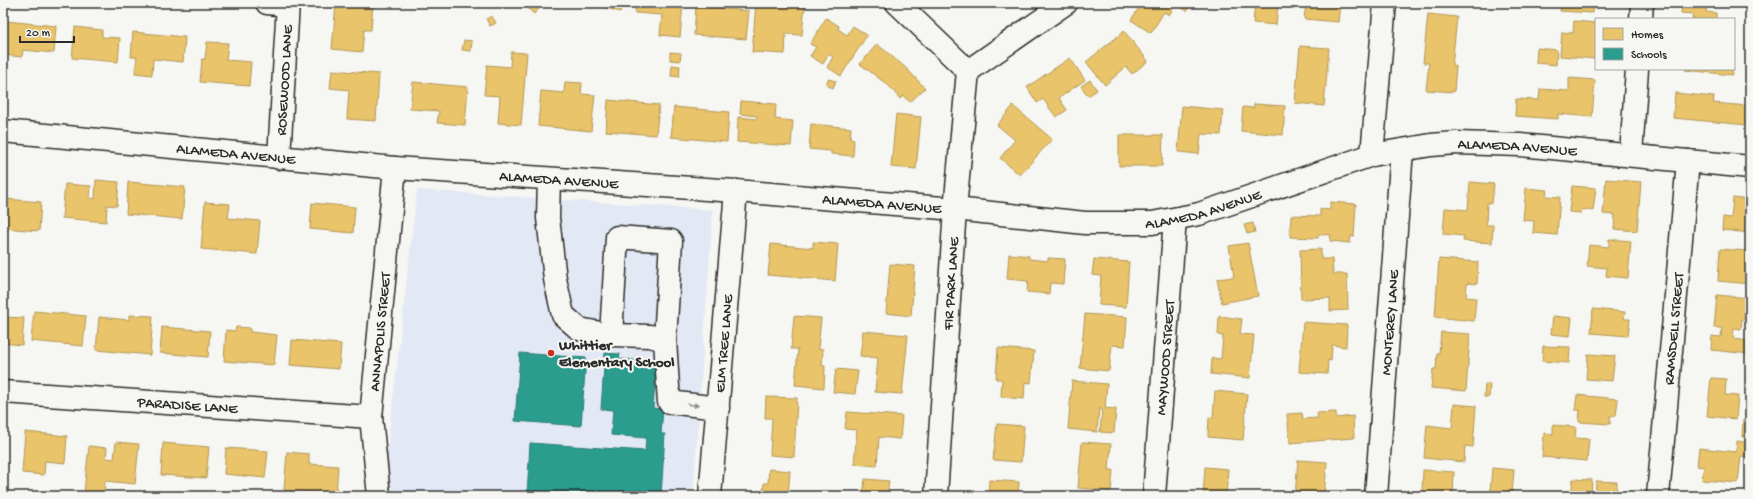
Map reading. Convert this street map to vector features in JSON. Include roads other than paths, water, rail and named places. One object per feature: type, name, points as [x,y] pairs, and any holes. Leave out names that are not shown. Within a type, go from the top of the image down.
[{"type":"street","points":[[897,3],[968,71],[1066,3]]},
{"type":"street","points":[[1372,155],[1385,3]]},
{"type":"street","points":[[1641,18],[1642,3]]},
{"type":"street","name":"ROSEWOOD LANE","points":[[279,158],[281,4]]},
{"type":"street","points":[[1631,155],[1637,70]]},
{"type":"street","name":"FIR PARK LANE","points":[[936,496],[955,209],[968,71]]},
{"type":"street","name":"ALAMEDA AVENUE","points":[[3,131],[395,168],[736,191],[955,209],[1085,223],[1127,224],[1175,219],[1199,214],[1372,155],[1431,144],[1480,143],[1631,155],[1750,167]]},
{"type":"street","name":"MONTEREY LANE","points":[[1376,496],[1402,150]]},
{"type":"street","name":"RAMSDELL STREET","points":[[1658,496],[1688,161]]},
{"type":"street","name":"ANNAPOLIS STREET","points":[[379,496],[371,417],[395,168]]},
{"type":"street","points":[[549,178],[548,218],[555,279],[563,315],[579,330],[611,335],[650,336],[665,340]]},
{"type":"street","name":"ELM TREE LANE","points":[[710,496],[736,191]]},
{"type":"street","name":"MAYWOOD STREET","points":[[1154,496],[1175,219]]},
{"type":"street","points":[[611,335],[617,237],[671,241],[665,340],[670,402],[718,408]]},
{"type":"street","name":"PARADISE LANE","points":[[3,392],[371,417]]},
{"type":"place","name":"Whittier Elementary School","points":[[551,353]]}]
